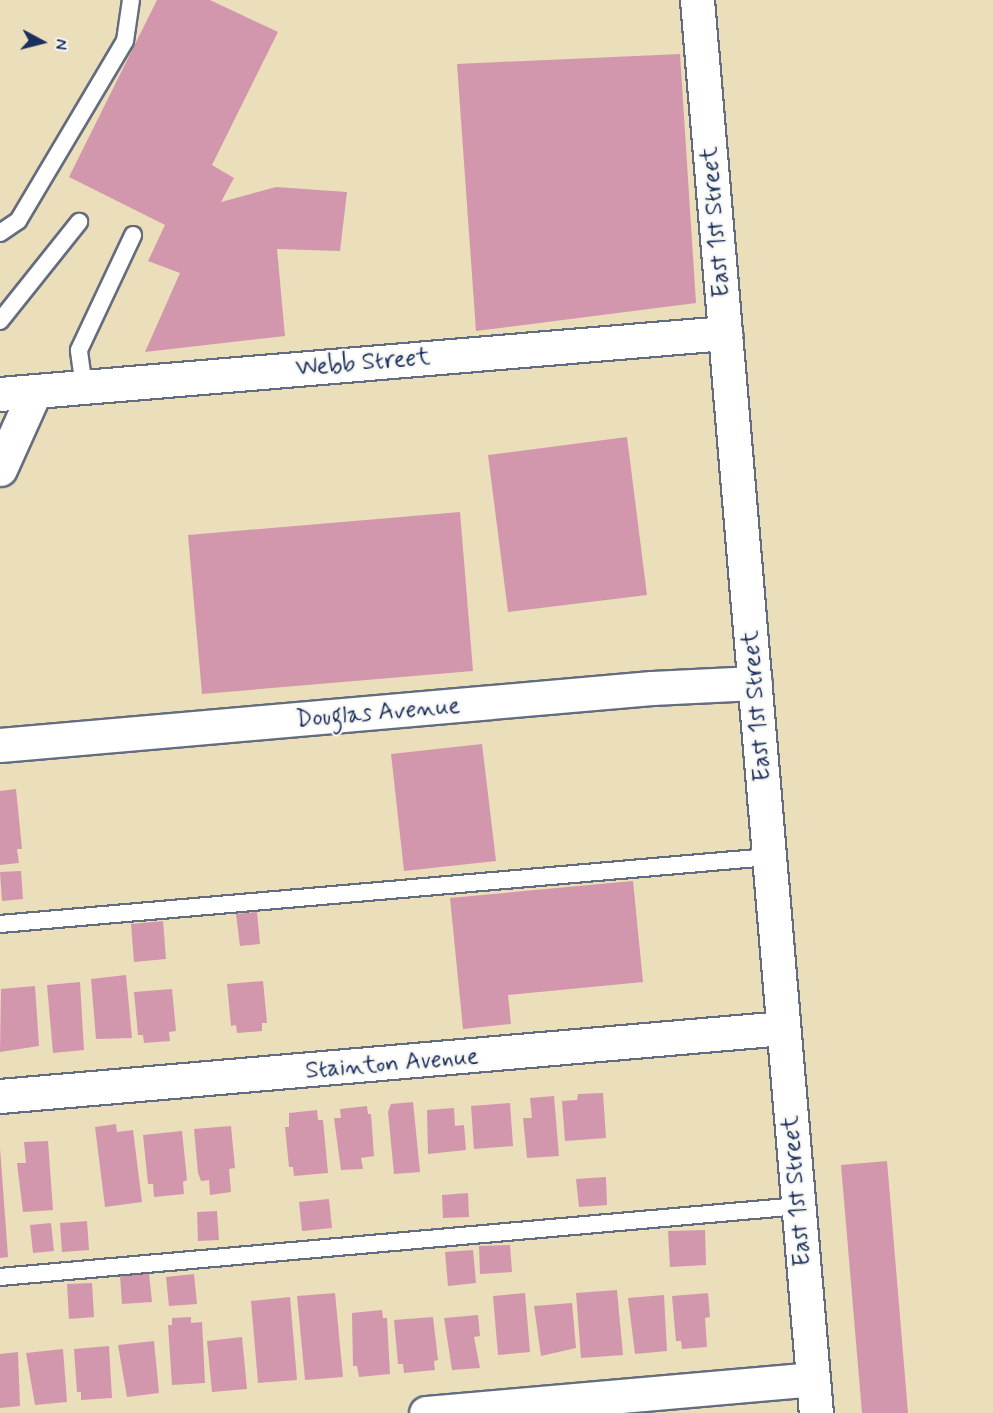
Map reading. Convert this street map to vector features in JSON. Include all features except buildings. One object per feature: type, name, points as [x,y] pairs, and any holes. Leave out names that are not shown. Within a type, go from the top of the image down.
[{"type":"street","name":"East 1st Street","points":[[697,0],[816,1413]]},
{"type":"street","name":"Webb Street","points":[[0,394],[725,333]]},
{"type":"street","points":[[0,469],[35,390]]},
{"type":"street","name":"Douglas Avenue","points":[[0,745],[652,688],[755,683]]},
{"type":"street","name":"Stainton Avenue","points":[[0,1096],[783,1028]]},
{"type":"street","points":[[426,1413],[813,1379]]},
{"type":"lane","points":[[0,233],[18,221],[125,41],[130,0]]},
{"type":"lane","points":[[0,321],[79,222]]},
{"type":"lane","points":[[84,387],[78,350],[133,235]]},
{"type":"lane","points":[[0,924],[769,857]]},
{"type":"lane","points":[[0,1277],[798,1206]]}]
